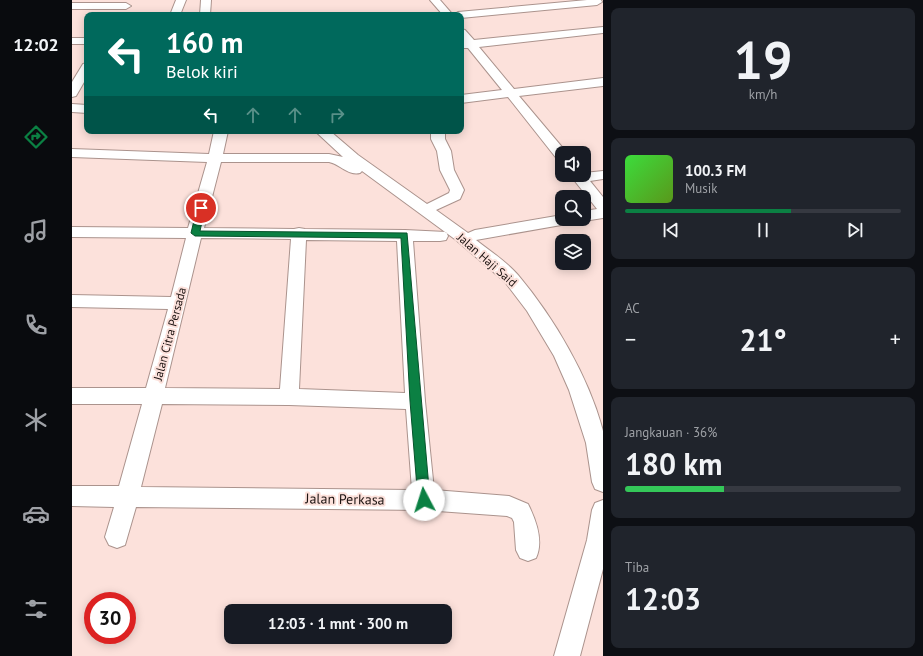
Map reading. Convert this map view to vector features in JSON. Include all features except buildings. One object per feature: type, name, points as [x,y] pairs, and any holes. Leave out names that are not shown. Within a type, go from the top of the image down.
[{"type":"street","points":[[176,12],[181,0]]},
{"type":"street","points":[[205,12],[206,0]]},
{"type":"street","points":[[436,0],[446,12]]},
{"type":"street","points":[[464,14],[598,3]]},
{"type":"street","points":[[72,6],[125,7]]},
{"type":"street","points":[[466,45],[603,30]]},
{"type":"street","points":[[72,41],[84,41]]},
{"type":"street","points":[[466,45],[509,91],[555,147]]},
{"type":"street","points":[[72,69],[84,68]]},
{"type":"street","points":[[72,93],[84,72]]},
{"type":"street","points":[[464,98],[603,77]]},
{"type":"street","points":[[464,93],[509,91],[603,82]]},
{"type":"street","points":[[72,108],[84,109]]},
{"type":"street","name":"Jalan Citra Persada","points":[[117,537],[178,304],[220,134]]},
{"type":"street","name":"Jalan Haji Said","points":[[325,134],[353,158],[462,236],[511,278],[533,307],[562,354],[579,390],[596,443],[603,482]]},
{"type":"street","points":[[425,210],[455,196],[458,190],[447,170],[444,151],[438,139],[438,134]]},
{"type":"street","points":[[72,153],[215,158],[334,159],[347,164],[361,176]]},
{"type":"street","points":[[591,170],[603,165]]},
{"type":"street","points":[[591,174],[603,175]]},
{"type":"street","points":[[586,182],[603,207]]},
{"type":"street","points":[[591,215],[603,213]]},
{"type":"street","points":[[475,235],[555,221]]},
{"type":"street","points":[[72,232],[299,233],[440,236]]},
{"type":"street","points":[[289,397],[299,233]]},
{"type":"street","points":[[404,235],[415,401],[424,500]]},
{"type":"street","points":[[72,301],[178,304]]},
{"type":"street","points":[[72,396],[289,397],[415,401]]},
{"type":"street","name":"Jalan Perkasa","points":[[72,496],[424,500],[509,506],[520,511],[525,522],[528,550]]},
{"type":"street","points":[[567,656],[599,540],[603,510]]},
{"type":"route","points":[[201,208],[195,233],[404,235],[415,401],[424,500]]}]
